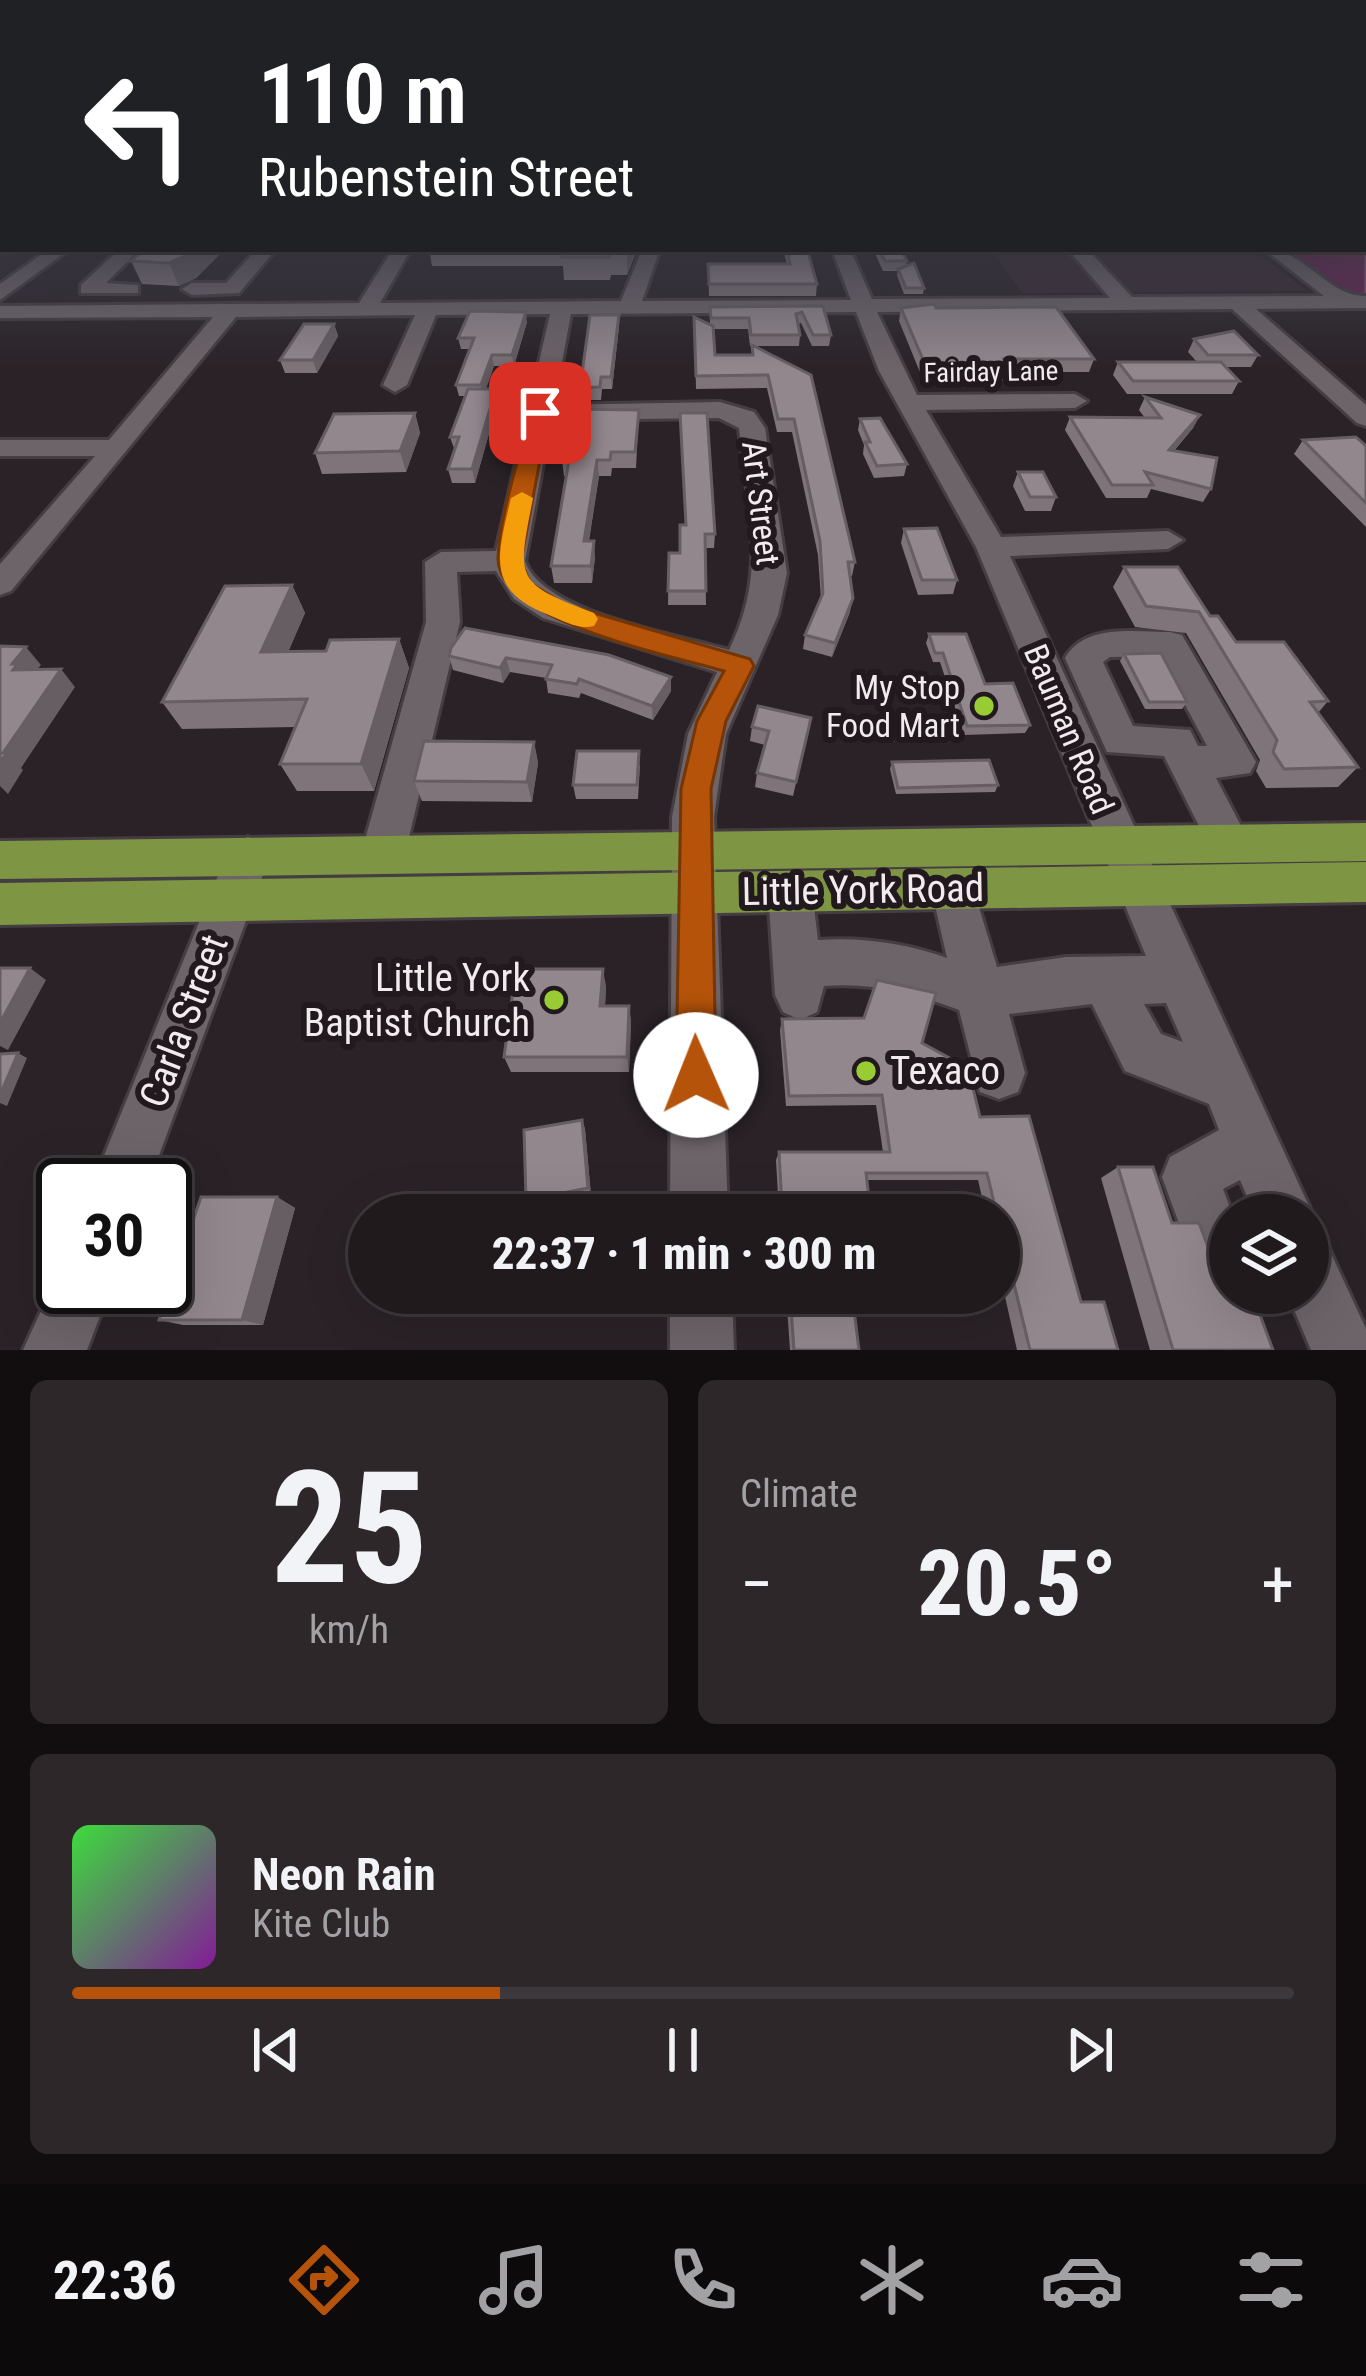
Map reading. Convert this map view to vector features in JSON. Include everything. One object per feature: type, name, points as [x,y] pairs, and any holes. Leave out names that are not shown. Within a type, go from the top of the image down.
[{"type":"main road","name":"Little York Road","points":[[0,904],[239,878],[382,854],[693,872],[790,891],[953,888],[1128,865],[1229,843],[1366,842]]},
{"type":"main road","name":"Little York Road","points":[[0,860],[239,878],[1128,865],[1366,882]]},
{"type":"street","points":[[0,294],[57,252]]},
{"type":"street","points":[[128,252],[88,290],[232,289],[264,252]]},
{"type":"street","points":[[366,309],[400,252]]},
{"type":"street","name":"Bauman Road","points":[[842,252],[908,403],[991,548],[1275,1194]]},
{"type":"street","points":[[1082,252],[1127,304]]},
{"type":"street","points":[[1278,252],[1356,303]]},
{"type":"street","points":[[632,298],[646,274],[649,255]]},
{"type":"street","points":[[395,385],[440,308],[457,291],[863,306],[1356,303]]},
{"type":"street","points":[[0,312],[562,308],[632,298]]},
{"type":"street","points":[[1238,304],[1366,418]]},
{"type":"street","points":[[562,308],[509,561],[520,588],[555,610],[741,666]]},
{"type":"street","points":[[0,584],[230,310]]},
{"type":"street","name":"Fairday Lane","points":[[908,403],[1075,401]]},
{"type":"street","name":"Art Street","points":[[540,413],[720,410],[750,422],[772,573],[764,620],[711,721],[699,761],[693,872],[699,1194]]},
{"type":"street","points":[[0,448],[116,448]]},
{"type":"street","points":[[991,548],[1168,540]]},
{"type":"street","points":[[382,854],[443,622],[441,562],[509,561]]},
{"type":"street","points":[[1046,675],[1170,644],[1236,762],[1187,762]]},
{"type":"street","points":[[1097,660],[1121,741],[1176,741],[1229,843]]},
{"type":"street","name":"Carla Street","points":[[130,1158],[239,878]]},
{"type":"street","points":[[953,888],[999,1073]]},
{"type":"street","points":[[790,891],[798,980],[849,961],[918,971],[980,994],[1105,980],[1180,979]]},
{"type":"street","points":[[1105,980],[1143,1053],[1227,1085]]},
{"type":"street","points":[[1209,1228],[1190,1177],[1252,1142]]},
{"type":"street","points":[[55,1350],[69,1314]]},
{"type":"street","points":[[701,1314],[702,1350]]},
{"type":"street","points":[[1327,1314],[1343,1350]]},
{"type":"shaded area","points":[[992,252],[1256,252],[1307,291],[1022,293]]},
{"type":"shaded area","points":[[1288,252],[1366,252],[1366,299],[1352,299]]},
{"type":"building","points":[[142,252],[190,252],[169,263],[131,261]]},
{"type":"building","points":[[563,252],[609,252],[609,257],[562,257]]},
{"type":"building","points":[[788,252],[808,252],[817,284],[709,284],[708,264],[790,264]]},
{"type":"building","points":[[880,252],[902,252],[907,261],[885,261]]},
{"type":"building","points":[[914,263],[924,288],[906,288],[898,269]]},
{"type":"building","points":[[934,304],[936,308],[1056,307],[1094,359],[1004,359],[1009,368],[927,369],[901,308]]},
{"type":"building","points":[[823,306],[831,335],[813,335],[802,312],[796,314],[800,335],[751,335],[749,318],[711,318],[710,307]]},
{"type":"building","points":[[470,311],[526,312],[512,355],[492,355],[481,385],[456,385],[474,338],[458,338]]},
{"type":"building","points":[[590,315],[619,315],[611,377],[601,377],[600,387],[580,388]]},
{"type":"building","points":[[694,317],[713,326],[715,355],[753,355],[752,345],[811,375],[855,562],[848,562],[853,598],[835,643],[805,635],[823,593],[820,541],[794,419],[778,419],[768,375],[696,376]]},
{"type":"building","points":[[304,324],[334,324],[313,360],[280,360]]},
{"type":"building","points":[[1234,331],[1258,355],[1208,355],[1194,339]]},
{"type":"building","points":[[1118,362],[1221,362],[1239,381],[1133,381]]},
{"type":"building","points":[[468,389],[496,389],[472,469],[448,469],[459,437],[450,437]]},
{"type":"building","points":[[1145,397],[1200,415],[1169,450],[1217,458],[1211,489],[1145,472],[1153,485],[1112,485],[1070,417],[1161,418]]},
{"type":"building","points":[[575,409],[639,410],[635,452],[611,452],[610,460],[597,460],[584,541],[594,541],[591,566],[551,566],[569,460],[562,460]]},
{"type":"building","points":[[415,413],[400,451],[315,453],[334,414]]},
{"type":"building","points":[[680,413],[707,413],[715,534],[705,534],[706,591],[668,591],[669,553],[680,553],[680,525],[686,525]]},
{"type":"building","points":[[880,418],[907,464],[877,466],[860,419]]},
{"type":"building","points":[[1356,437],[1366,446],[1366,503],[1303,440]]},
{"type":"building","points":[[1018,472],[1043,472],[1056,497],[1030,497]]},
{"type":"building","points":[[937,528],[957,580],[922,580],[904,529]]},
{"type":"building","points":[[1124,567],[1178,567],[1210,616],[1218,616],[1236,642],[1284,642],[1328,701],[1310,702],[1358,767],[1284,769],[1273,752],[1277,740],[1199,612],[1146,606]]},
{"type":"building","points":[[292,585],[261,652],[326,651],[330,640],[399,639],[361,764],[280,764],[307,699],[162,702],[225,586]]},
{"type":"building","points":[[465,628],[609,655],[671,677],[652,706],[579,679],[577,684],[546,679],[552,665],[506,658],[500,668],[449,656]]},
{"type":"building","points":[[929,634],[966,634],[985,684],[1013,683],[1030,725],[967,726],[943,653],[935,653]]},
{"type":"building","points":[[0,646],[26,647],[12,664],[17,664],[13,670],[61,669],[0,762]]},
{"type":"building","points":[[1161,653],[1187,702],[1149,702],[1124,654]]},
{"type":"building","points":[[758,706],[811,718],[796,782],[757,773],[769,731],[752,727]]},
{"type":"building","points":[[424,741],[534,742],[527,782],[414,781]]},
{"type":"building","points":[[577,751],[639,751],[637,785],[573,785]]},
{"type":"building","points":[[989,760],[998,785],[898,788],[892,762]]},
{"type":"building","points":[[0,968],[30,968],[0,1023]]},
{"type":"building","points":[[516,969],[603,969],[600,1006],[629,1006],[627,1057],[504,1057]]},
{"type":"building","points":[[877,980],[936,993],[922,1043],[968,1068],[980,1117],[1029,1116],[1081,1302],[1104,1302],[1118,1350],[1030,1350],[1020,1309],[1020,1194],[992,1194],[987,1173],[866,1173],[869,1194],[781,1194],[779,1152],[890,1152],[882,1095],[789,1096],[782,1019],[864,1018]]},
{"type":"building","points":[[18,1053],[0,1095],[0,1054]]},
{"type":"building","points":[[582,1120],[588,1188],[526,1194],[524,1130]]},
{"type":"building","points":[[1118,1167],[1153,1167],[1172,1223],[1199,1223],[1209,1249],[1209,1314],[1260,1314],[1273,1350],[1173,1350]]},
{"type":"building","points":[[201,1197],[277,1197],[242,1320],[159,1320],[161,1314],[192,1314],[192,1223]]},
{"type":"building","points":[[791,1314],[855,1314],[859,1350],[794,1350]]},
{"type":"slow traffic","points":[[522,498],[509,561],[513,576],[533,600],[585,619]]},
{"type":"place","name":"My Stop Food Mart","points":[[984,706]]},
{"type":"place","name":"Little York Baptist Church","points":[[554,1000]]},
{"type":"place","name":"Texaco","points":[[866,1071]]},
{"type":"route","points":[[540,413],[509,561],[520,588],[555,610],[741,666],[711,721],[699,761],[693,817],[696,1075]]}]
